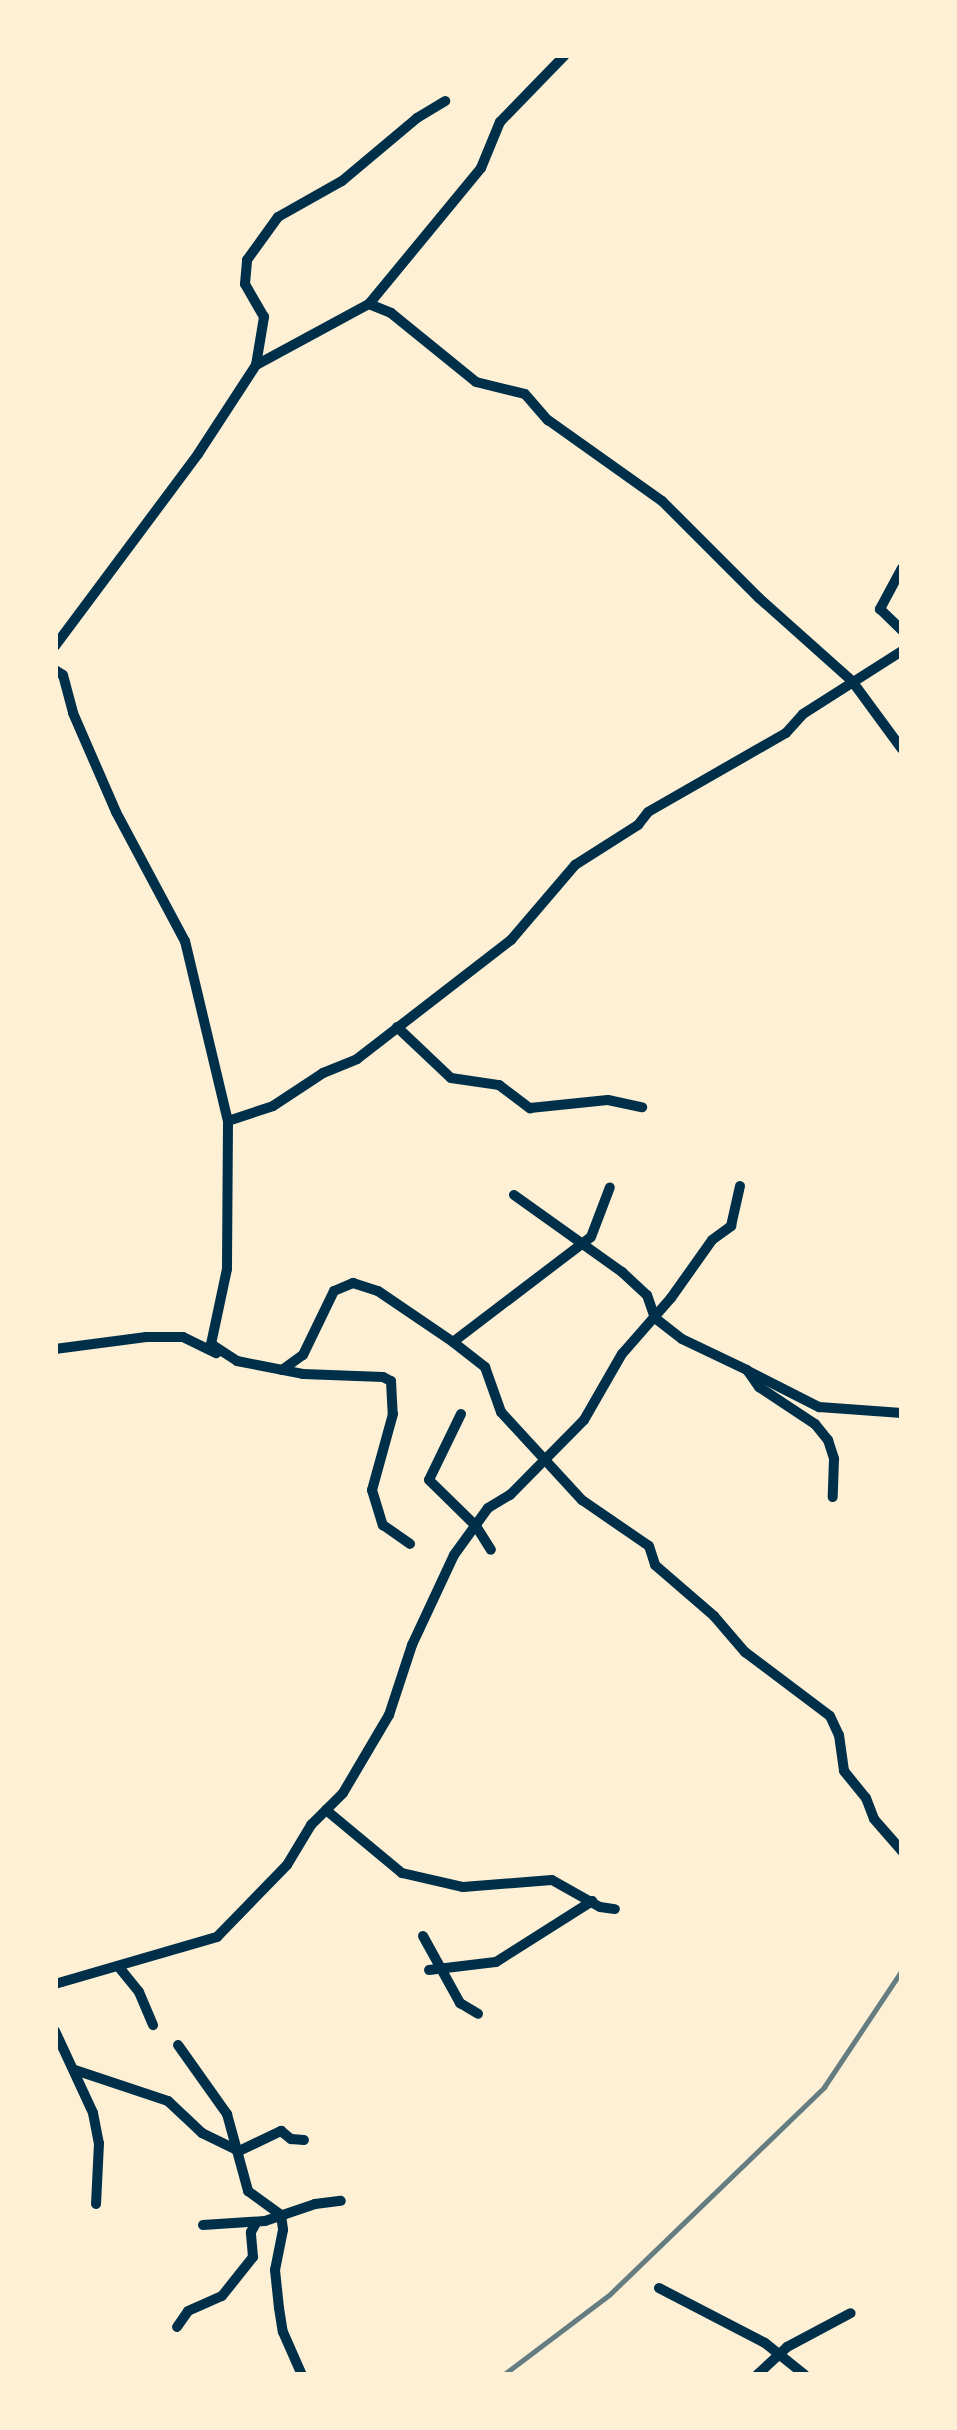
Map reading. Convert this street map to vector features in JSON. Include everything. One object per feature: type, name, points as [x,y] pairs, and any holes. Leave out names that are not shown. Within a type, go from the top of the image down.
[{"type":"street","points":[[256,365],[369,304],[481,168],[500,122],[565,55]]},
{"type":"street","points":[[55,646],[198,454],[256,365],[264,316],[245,284],[247,260],[278,217],[342,181],[417,118],[445,101]]},
{"type":"street","points":[[369,304],[391,313],[476,382],[525,394],[548,420],[662,501],[759,598],[852,681],[902,749]]},
{"type":"street","points":[[902,568],[880,609],[902,630]]},
{"type":"street","points":[[228,1121],[273,1106],[323,1073],[357,1060],[511,940],[575,865],[638,825],[648,812],[786,733],[803,714],[902,651]]},
{"type":"street","points":[[55,670],[63,675],[74,713],[116,812],[184,941],[228,1121],[227,1269],[210,1344],[222,1354]]},
{"type":"street","points":[[397,1027],[450,1078],[499,1086],[530,1108],[608,1100],[642,1107]]},
{"type":"street","points":[[453,1342],[591,1237],[610,1186]]},
{"type":"street","points":[[55,1984],[217,1937],[287,1865],[342,1793],[389,1715],[422,1622],[454,1556],[488,1508],[510,1495],[584,1420],[622,1354],[655,1318],[712,1240],[731,1226],[740,1186]]},
{"type":"street","points":[[514,1195],[646,1295],[655,1318],[682,1339],[819,1407],[902,1413]]},
{"type":"street","points":[[282,1370],[303,1355],[334,1291],[353,1283],[378,1291],[453,1342],[485,1367],[500,1412],[596,1512],[650,1546],[655,1565],[714,1616],[746,1652],[830,1716],[839,1735],[844,1771],[866,1798],[874,1819],[902,1851]]},
{"type":"street","points":[[55,1349],[146,1337],[183,1337],[205,1351],[282,1370],[391,1382],[393,1414],[372,1490],[383,1525],[410,1544]]},
{"type":"street","points":[[748,1370],[759,1387],[815,1424],[828,1440],[834,1459],[833,1497]]},
{"type":"street","points":[[462,1414],[430,1480],[476,1526],[491,1550]]},
{"type":"street","points":[[326,1810],[402,1873],[444,1885],[488,1888],[552,1880],[615,1910]]},
{"type":"street","points":[[429,1970],[496,1962],[592,1901]]},
{"type":"street","points":[[423,1936],[460,2004],[478,2014]]},
{"type":"street","points":[[118,1966],[139,1992],[153,2025]]},
{"type":"street","points":[[55,2031],[93,2113],[99,2144],[96,2204]]},
{"type":"street","points":[[178,2045],[221,2104],[248,2190],[280,2215],[284,2230],[276,2270],[279,2308],[283,2332],[302,2375]]},
{"type":"street","points":[[75,2070],[168,2101],[202,2133],[238,2151]]},
{"type":"street","points":[[238,2151],[281,2131],[291,2139],[304,2140]]},
{"type":"street","points":[[203,2225],[256,2223],[341,2201]]},
{"type":"street","points":[[177,2327],[188,2311],[222,2296],[253,2256],[251,2232],[256,2223]]},
{"type":"street","points":[[659,2288],[779,2355],[805,2375]]},
{"type":"street","points":[[757,2375],[779,2355],[851,2314]]},
{"type":"railway","points":[[503,2375],[610,2294],[824,2087],[902,1970]]}]
